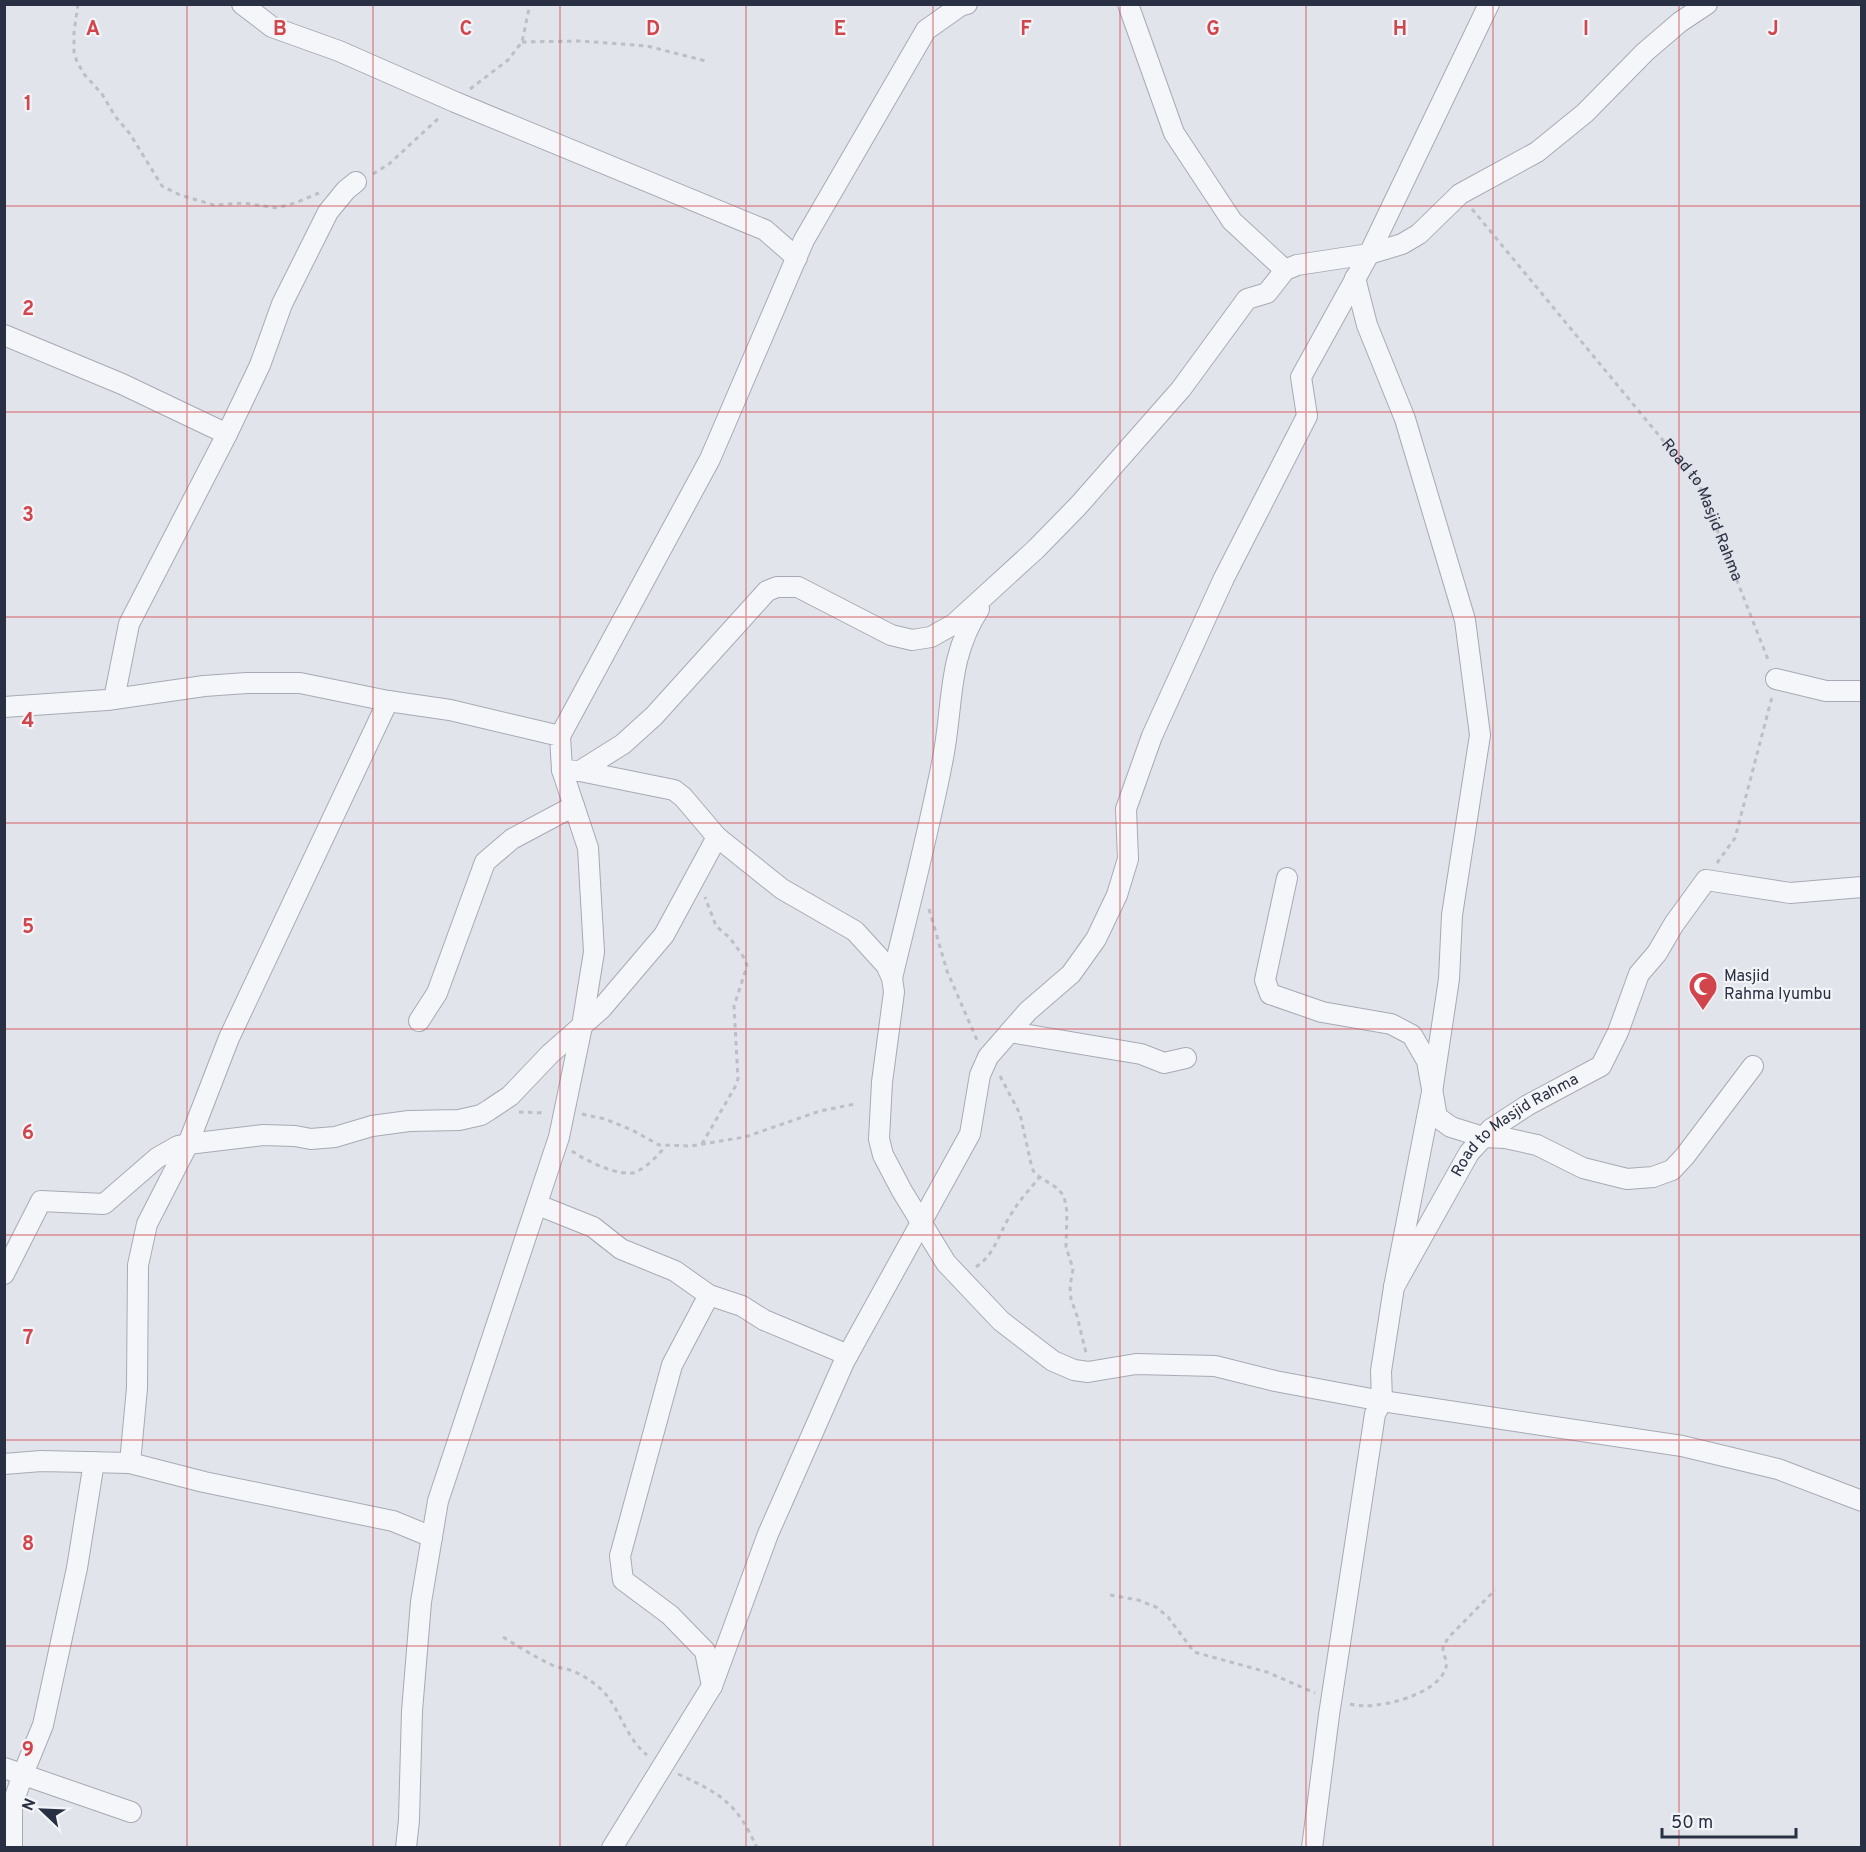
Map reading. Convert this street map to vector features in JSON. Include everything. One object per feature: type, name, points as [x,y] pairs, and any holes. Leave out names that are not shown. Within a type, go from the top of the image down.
[{"type":"street","points":[[242,4],[272,27],[339,51],[455,102],[765,230],[797,258]]},
{"type":"street","points":[[406,1848],[412,1712],[421,1602],[438,1501],[559,1137],[582,1026],[594,952],[588,848],[574,806],[571,771],[560,736],[710,459],[804,240],[926,30],[960,6],[967,4]]},
{"type":"street","points":[[1128,4],[1174,133],[1232,221],[1285,270]]},
{"type":"street","points":[[612,1848],[712,1686],[768,1534],[848,1355],[970,1134],[980,1075],[988,1057],[1028,1011],[1071,974],[1096,939],[1117,896],[1128,860],[1126,810],[1152,736],[1224,578],[1307,416],[1301,377],[1369,254],[1489,4]]},
{"type":"street","points":[[571,771],[623,744],[654,716],[767,591],[777,586],[798,587],[891,635],[912,640],[931,637],[954,624],[1036,549],[1085,498],[1181,389],[1247,299],[1267,293],[1285,270],[1298,265],[1369,254],[1402,244],[1419,234],[1460,194],[1537,152],[1585,113],[1644,52],[1680,22],[1707,4]]},
{"type":"street","points":[[114,699],[129,624],[227,434],[260,365],[282,304],[328,212],[346,190],[356,182]]},
{"type":"street","points":[[1355,278],[1367,325],[1405,419],[1465,620],[1480,735],[1452,915],[1449,978],[1432,1092],[1394,1287]]},
{"type":"street","points":[[4,335],[123,384],[227,434]]},
{"type":"street","points":[[892,978],[943,760],[953,672],[959,648],[969,624],[990,592]]},
{"type":"street","points":[[1776,679],[1826,691],[1862,691]]},
{"type":"street","points":[[4,707],[114,699],[204,686],[300,684],[450,710],[560,736]]},
{"type":"street","points":[[130,1464],[137,1388],[138,1265],[147,1224],[188,1144],[229,1038],[388,701]]},
{"type":"street","points":[[571,771],[674,790],[683,797],[717,837],[782,889],[855,931],[886,965],[892,978],[894,992],[882,1082],[879,1139],[883,1155],[946,1263],[1001,1321],[1053,1361],[1074,1370],[1088,1372],[1136,1364],[1215,1366],[1275,1382],[1383,1401],[1682,1446],[1778,1469],[1862,1501]]},
{"type":"street","points":[[419,1021],[437,993],[485,862],[512,839],[574,806]]},
{"type":"street","points":[[4,1274],[41,1201],[104,1204],[157,1158],[178,1146],[263,1135],[311,1139],[335,1137],[372,1126],[410,1121],[459,1120],[489,1110],[510,1096],[550,1054],[601,1009],[664,935],[717,837]]},
{"type":"street","points":[[1287,878],[1265,980],[1270,994],[1322,1012],[1391,1024],[1412,1035],[1427,1061],[1437,1118],[1451,1127],[1483,1137],[1505,1138],[1536,1144],[1583,1168],[1627,1179],[1653,1177],[1672,1170],[1686,1156],[1753,1065]]},
{"type":"street","points":[[1706,880],[1790,893],[1862,887]]},
{"type":"street","name":"Road to Masjid Rahma","points":[[1383,1401],[1381,1371],[1394,1287],[1469,1153],[1491,1129],[1528,1105],[1601,1066],[1618,1032],[1639,974],[1657,953],[1674,924],[1706,880]]},
{"type":"street","points":[[1010,1032],[1141,1054],[1164,1063],[1186,1058]]},
{"type":"street","points":[[538,1205],[593,1227],[621,1250],[675,1271],[709,1295],[741,1306],[764,1320],[848,1355]]},
{"type":"street","points":[[709,1295],[672,1365],[620,1556],[623,1580],[670,1615],[705,1651],[712,1686]]},
{"type":"street","points":[[1312,1848],[1375,1414],[1383,1401]]},
{"type":"street","points":[[4,1464],[41,1461],[130,1464],[204,1482],[393,1521],[432,1538]]},
{"type":"street","points":[[12,1848],[14,1771],[43,1725],[77,1568],[94,1462]]},
{"type":"street","points":[[14,1771],[131,1812]]},
{"type":"path","points":[[78,4],[74,32],[74,52],[77,62],[84,74],[102,94],[114,116],[130,134],[162,186],[180,195],[214,205],[244,203],[277,208],[323,191]]},
{"type":"path","points":[[522,42],[581,41],[647,46],[706,61]]},
{"type":"path","name":"Road to Masjid Rahma","points":[[1460,194],[1699,484],[1776,679]]},
{"type":"path","points":[[1706,880],[1735,838],[1776,679]]},
{"type":"path","points":[[697,873],[709,912],[716,926],[730,938],[746,959],[747,966],[734,1006],[738,1079],[702,1144]]},
{"type":"path","points":[[928,905],[947,971],[968,1023],[1020,1114],[1032,1168],[1040,1178],[1057,1188],[1064,1196],[1067,1212],[1066,1247],[1073,1269],[1070,1286],[1071,1299],[1087,1355],[1088,1372]]},
{"type":"path","points":[[489,1110],[535,1114],[577,1113],[604,1119],[632,1130],[658,1145],[666,1146],[702,1144],[745,1137],[820,1111],[855,1104]]},
{"type":"path","points":[[535,1114],[573,1152],[589,1162],[629,1173],[636,1172],[652,1161],[666,1146]]},
{"type":"path","points":[[959,1278],[986,1259],[994,1248],[1008,1218],[1040,1178]]},
{"type":"path","points":[[1110,1595],[1138,1600],[1156,1607],[1167,1617],[1194,1652],[1267,1672],[1332,1699],[1360,1707],[1412,1696],[1430,1688],[1446,1670],[1447,1661],[1443,1648],[1448,1638],[1495,1590]]},
{"type":"path","points":[[503,1637],[555,1667],[570,1670],[585,1677],[600,1689],[616,1707],[635,1743],[663,1765],[725,1800],[735,1809],[757,1848]]},
{"type":"place","name":"Masjid Rahma Iyumbu","points":[[1703,1012]]}]
